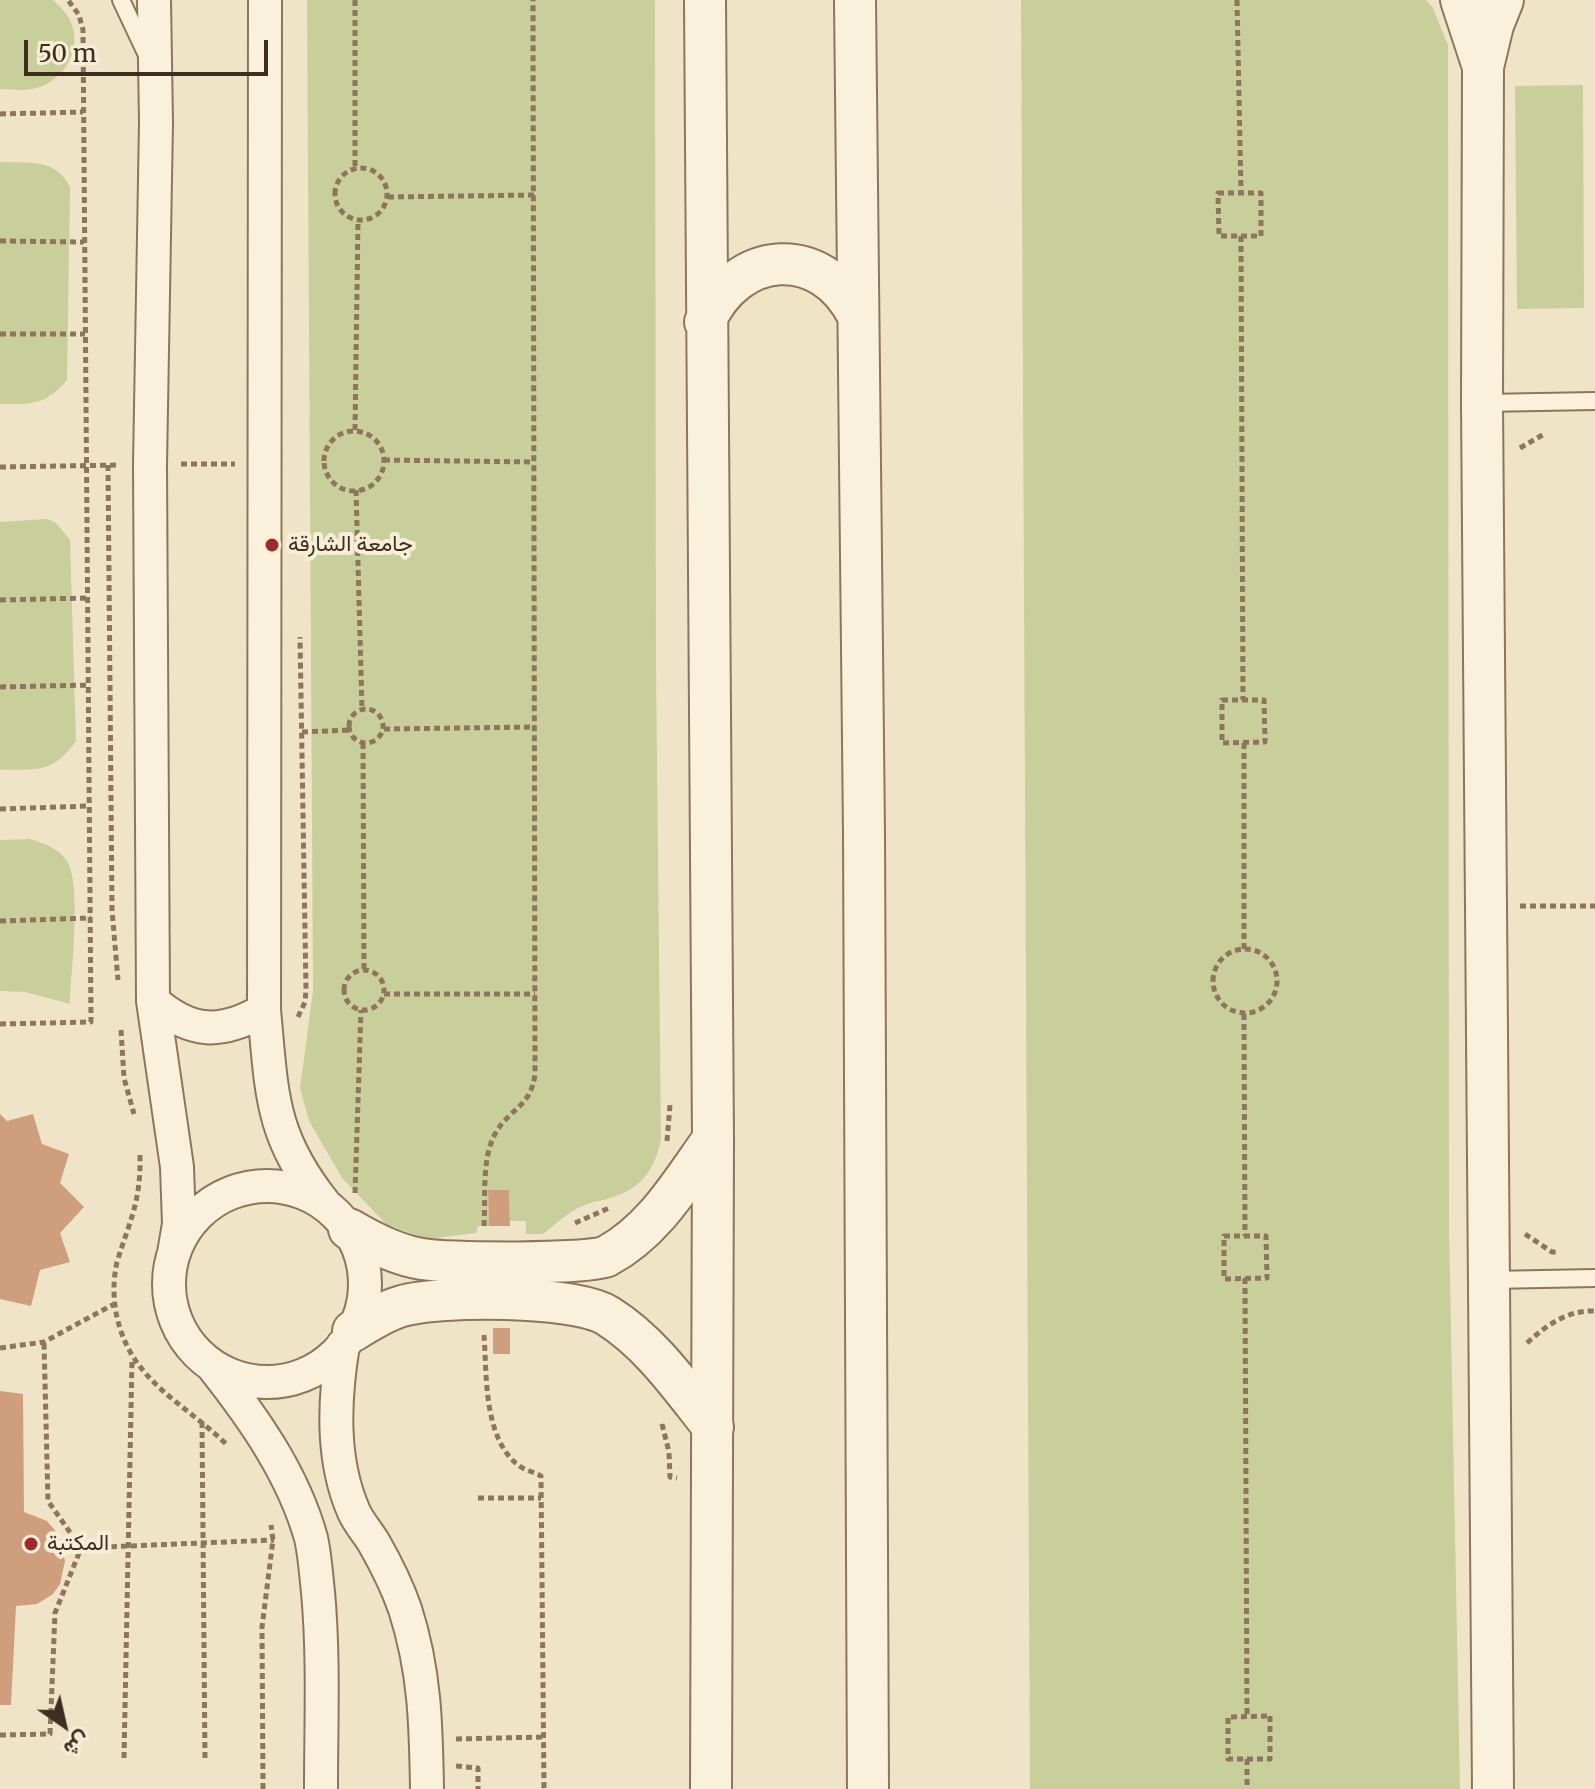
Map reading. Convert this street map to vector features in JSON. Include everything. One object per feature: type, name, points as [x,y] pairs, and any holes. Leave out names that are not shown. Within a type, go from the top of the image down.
[{"type":"street","points":[[154,0],[150,465],[153,1001],[177,1167],[179,1224],[169,1278],[170,1303],[179,1327],[193,1348],[212,1365],[270,1447],[293,1492],[311,1539],[320,1616],[321,1789]]},
{"type":"street","points":[[265,0],[264,1010],[273,1102],[284,1141],[303,1177],[339,1208],[371,1242],[421,1259],[472,1248],[555,1262],[604,1258],[635,1237],[662,1212],[713,1139]]},
{"type":"street","points":[[705,0],[713,1139],[711,1789]]},
{"type":"street","points":[[855,0],[864,817],[868,1789]]},
{"type":"street","points":[[1461,0],[1483,67]]},
{"type":"street","points":[[1493,1789],[1482,403],[1483,67],[1493,25],[1503,0]]},
{"type":"street","points":[[705,322],[723,290],[737,278],[753,270],[789,264],[807,267],[838,286],[850,299],[858,316]]},
{"type":"street","points":[[153,1001],[172,1017],[194,1026],[219,1028],[243,1022],[264,1010]]},
{"type":"street","points":[[174,1253],[184,1232],[198,1214],[216,1200],[237,1190],[259,1186],[282,1187],[304,1193],[339,1208],[359,1248],[365,1290],[361,1311],[348,1338],[336,1388],[336,1430],[342,1472],[355,1513],[390,1573],[414,1638],[426,1707],[427,1789]]},
{"type":"street","points":[[472,1248],[472,1311]]},
{"type":"street","points":[[604,1258],[597,1287],[606,1315]]},
{"type":"street","points":[[212,1365],[240,1377],[271,1382],[291,1379],[328,1360],[348,1338],[401,1306],[425,1302],[472,1311],[554,1301],[576,1304],[606,1315],[662,1364],[713,1427]]},
{"type":"lane","points":[[121,0],[155,79]]},
{"type":"lane","points":[[1482,403],[1595,401]]},
{"type":"lane","points":[[1490,1280],[1595,1278]]},
{"type":"path","points":[[0,1024],[91,1022],[83,30],[79,15],[68,0]]},
{"type":"path","points":[[355,0],[355,168]]},
{"type":"path","points":[[472,1248],[488,1149],[496,1131],[529,1098],[534,1087],[533,0]]},
{"type":"path","points":[[1237,0],[1241,193]]},
{"type":"path","points":[[0,114],[83,112]]},
{"type":"path","points":[[355,168],[375,171],[387,187],[388,197],[381,212],[358,221],[348,218],[340,210],[335,190],[338,180],[355,168]]},
{"type":"path","points":[[1218,193],[1261,193],[1261,236],[1241,236],[1219,236],[1218,193]]},
{"type":"path","points":[[388,197],[534,195]]},
{"type":"path","points":[[355,430],[358,221]]},
{"type":"path","points":[[1241,236],[1243,700]]},
{"type":"path","points":[[0,241],[84,242]]},
{"type":"path","points":[[0,334],[85,334]]},
{"type":"path","points":[[355,430],[367,433],[376,440],[384,460],[376,481],[367,488],[356,490],[344,489],[333,483],[326,473],[324,461],[326,449],[333,439],[343,432],[355,430]]},
{"type":"path","points":[[384,460],[534,462]]},
{"type":"path","points":[[356,490],[362,709]]},
{"type":"path","points":[[0,600],[87,598]]},
{"type":"path","points":[[294,1025],[305,1002],[306,990],[299,621]]},
{"type":"path","points":[[0,687],[88,685]]},
{"type":"path","points":[[1222,700],[1243,700],[1264,700],[1265,742],[1222,743],[1222,700]]},
{"type":"path","points":[[362,709],[379,713],[384,729],[376,740],[363,743],[354,738],[349,730],[354,713],[362,709]]},
{"type":"path","points":[[384,729],[535,727]]},
{"type":"path","points":[[264,733],[349,730]]},
{"type":"path","points":[[363,743],[364,970]]},
{"type":"path","points":[[1244,743],[1244,949]]},
{"type":"path","points":[[0,809],[89,806]]},
{"type":"path","points":[[1511,906],[1595,906]]},
{"type":"path","points":[[0,921],[91,918]]},
{"type":"path","points":[[1244,949],[1263,955],[1271,962],[1277,981],[1271,1000],[1254,1012],[1244,1014],[1226,1007],[1219,1000],[1212,981],[1218,963],[1225,956],[1244,949]]},
{"type":"path","points":[[364,970],[380,977],[384,994],[376,1007],[361,1010],[351,1006],[345,998],[344,988],[347,979],[355,972],[364,970]]},
{"type":"path","points":[[384,994],[535,994]]},
{"type":"path","points":[[339,1208],[355,1204],[361,1010]]},
{"type":"path","points":[[1244,1014],[1245,1236]]},
{"type":"path","points":[[666,1149],[670,1105]]},
{"type":"path","points":[[567,1229],[592,1214],[619,1204]]},
{"type":"path","points":[[1224,1236],[1266,1236],[1267,1278],[1245,1278],[1224,1279],[1224,1236]]},
{"type":"path","points":[[1245,1278],[1247,1717]]},
{"type":"path","points":[[0,1348],[44,1342],[114,1304]]},
{"type":"path","points":[[472,1311],[496,1435],[518,1465],[541,1476],[544,1789]]},
{"type":"path","points":[[44,1342],[48,1501],[81,1548]]},
{"type":"path","points":[[124,1758],[132,1358]]},
{"type":"path","points":[[202,1422],[205,1759]]},
{"type":"path","points":[[661,1422],[669,1452],[670,1477],[711,1482]]},
{"type":"path","points":[[478,1498],[541,1498]]},
{"type":"path","points":[[81,1548],[311,1539]]},
{"type":"path","points":[[0,1735],[50,1734],[55,1613],[81,1548]]},
{"type":"path","points":[[1270,1716],[1270,1759],[1228,1759],[1228,1717],[1247,1717],[1270,1716]]},
{"type":"path","points":[[449,1739],[543,1737]]},
{"type":"path","points":[[1247,1759],[1247,1789]]},
{"type":"path","points":[[451,1766],[478,1768],[478,1789]]},
{"type":"green space","points":[[0,0],[53,0],[68,17],[74,31],[72,53],[61,73],[43,86],[0,89]]},
{"type":"green space","points":[[307,0],[655,0],[656,665],[661,1140],[650,1170],[638,1184],[621,1194],[579,1208],[543,1234],[526,1234],[526,1221],[510,1221],[509,1190],[488,1191],[489,1226],[478,1226],[476,1233],[427,1239],[386,1224],[342,1178],[309,1121],[300,1088],[313,991]]},
{"type":"green space","points":[[1021,0],[1426,0],[1433,8],[1448,45],[1449,1227],[1460,1789],[1030,1789]]},
{"type":"green space","points":[[1583,85],[1584,308],[1517,309],[1515,86]]},
{"type":"green space","points":[[0,162],[49,167],[57,171],[70,187],[67,380],[52,395],[37,402],[0,404]]},
{"type":"green space","points":[[47,519],[56,523],[70,540],[76,741],[59,759],[43,768],[0,770],[0,522]]},
{"type":"green space","points":[[30,839],[60,853],[71,873],[75,908],[70,1004],[25,992],[0,991],[0,840]]},
{"type":"building","points":[[0,1114],[7,1121],[33,1114],[42,1144],[69,1154],[60,1183],[84,1207],[60,1233],[70,1262],[40,1270],[31,1306],[0,1299]]},
{"type":"building","points":[[488,1190],[509,1190],[510,1226],[489,1226]]},
{"type":"building","points":[[493,1328],[510,1328],[510,1354],[493,1354]]},
{"type":"building","name":"المكتبة","points":[[0,1391],[23,1394],[24,1512],[47,1521],[54,1529],[60,1538],[65,1561],[60,1584],[53,1594],[37,1604],[16,1606],[11,1705],[0,1705]]},
{"type":"place","name":"جامعة الشارقة","points":[[272,545]]},
{"type":"place","name":"المكتبة","points":[[31,1544]]}]
